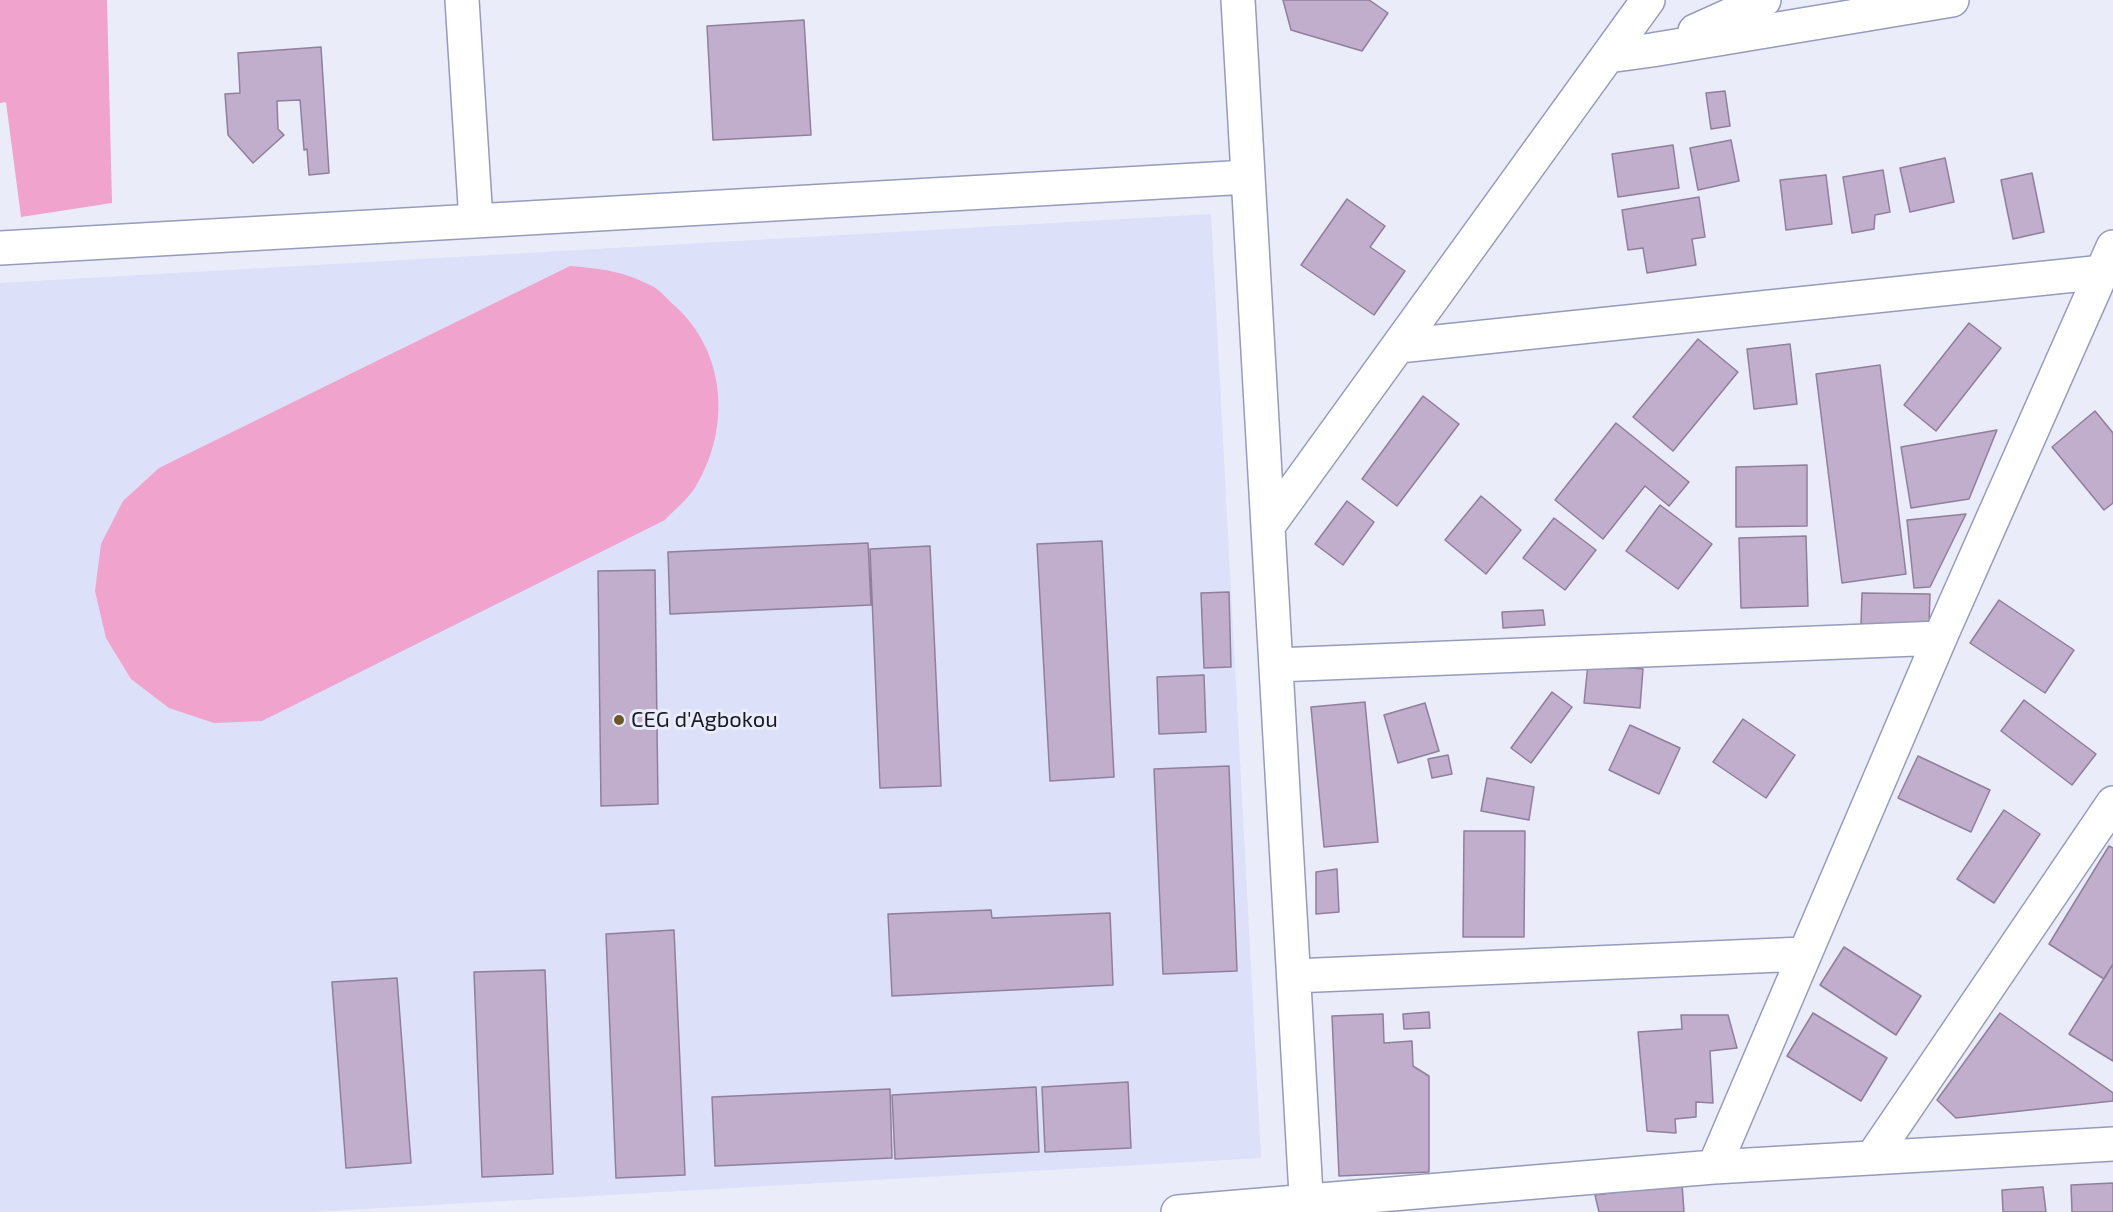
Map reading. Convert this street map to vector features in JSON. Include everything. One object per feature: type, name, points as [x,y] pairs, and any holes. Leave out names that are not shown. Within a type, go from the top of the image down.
[{"type":"street","points":[[462,0],[476,221]]},
{"type":"street","points":[[1238,0],[1307,1207]]},
{"type":"street","points":[[1268,526],[1648,0]]},
{"type":"street","points":[[1652,50],[1764,0]]},
{"type":"street","points":[[1608,56],[1952,0]]},
{"type":"street","points":[[0,248],[1248,177]]},
{"type":"street","points":[[1399,346],[2108,260]]},
{"type":"street","points":[[1714,1167],[1803,954],[1940,638],[2108,260]]},
{"type":"street","points":[[1276,665],[1940,638]]},
{"type":"street","points":[[1872,1158],[2113,803]]},
{"type":"street","points":[[1294,976],[1803,954]]},
{"type":"street","points":[[1178,1212],[1307,1207],[1714,1167],[2113,1144]]},
{"type":"shaded area","points":[[0,0],[107,0],[112,203],[21,217],[6,102],[0,103]]},
{"type":"shaded area","name":"CEG d'Agbokou","points":[[1211,214],[1261,1158],[310,1212],[0,1212],[0,283]]},
{"type":"shaded area","points":[[570,266],[623,274],[657,289],[692,325],[705,345],[718,392],[715,440],[696,486],[665,520],[262,721],[214,723],[169,708],[131,679],[106,638],[95,591],[101,544],[123,501],[159,468]]},
{"type":"building","points":[[1283,0],[1369,0],[1388,13],[1362,51],[1291,30]]},
{"type":"building","points":[[804,20],[811,135],[713,140],[707,26]]},
{"type":"building","points":[[321,47],[329,173],[309,175],[307,149],[304,150],[300,100],[277,101],[278,129],[284,135],[253,163],[228,135],[225,94],[240,93],[238,53]]},
{"type":"building","points":[[1725,91],[1730,126],[1711,129],[1706,93]]},
{"type":"building","points":[[1731,140],[1739,181],[1698,190],[1690,148]]},
{"type":"building","points":[[1673,145],[1679,188],[1618,197],[1612,154]]},
{"type":"building","points":[[1945,158],[1954,202],[1910,212],[1900,168]]},
{"type":"building","points":[[1883,170],[1890,212],[1875,215],[1874,229],[1852,233],[1843,177]]},
{"type":"building","points":[[2032,173],[2044,232],[2013,239],[2001,180]]},
{"type":"building","points":[[1826,175],[1832,224],[1786,230],[1780,180]]},
{"type":"building","points":[[1699,197],[1705,237],[1692,239],[1696,265],[1647,273],[1643,248],[1628,250],[1622,210]]},
{"type":"building","points":[[1347,199],[1385,226],[1370,247],[1405,271],[1374,315],[1301,265]]},
{"type":"building","points":[[1969,323],[2001,348],[1936,431],[1904,405]]},
{"type":"building","points":[[1698,339],[1738,372],[1673,451],[1633,417]]},
{"type":"building","points":[[1790,344],[1797,404],[1754,409],[1747,349]]},
{"type":"building","points":[[1880,365],[1906,574],[1842,583],[1816,374]]},
{"type":"building","points":[[1423,396],[1459,424],[1397,506],[1362,479]]},
{"type":"building","points":[[2095,411],[2113,433],[2113,503],[2104,510],[2052,447]]},
{"type":"building","points":[[1616,423],[1689,482],[1669,506],[1645,486],[1603,539],[1555,500]]},
{"type":"building","points":[[1997,430],[1969,499],[1911,508],[1901,447]]},
{"type":"building","points":[[1807,465],[1807,526],[1736,527],[1736,467]]},
{"type":"building","points":[[1481,496],[1521,530],[1486,574],[1445,540]]},
{"type":"building","points":[[1347,501],[1374,522],[1343,565],[1315,544]]},
{"type":"building","points":[[1660,505],[1712,544],[1678,589],[1626,551]]},
{"type":"building","points":[[1966,514],[1930,587],[1914,588],[1907,520]]},
{"type":"building","points":[[1554,518],[1596,550],[1565,590],[1523,558]]},
{"type":"building","points":[[1806,536],[1808,606],[1741,608],[1739,538]]},
{"type":"building","points":[[1102,541],[1114,777],[1050,781],[1037,544]]},
{"type":"building","points":[[868,543],[871,605],[670,614],[668,552]]},
{"type":"building","points":[[930,546],[941,786],[880,788],[870,549]]},
{"type":"building","points":[[655,570],[658,804],[601,806],[598,571]]},
{"type":"building","points":[[1229,592],[1231,667],[1204,668],[1201,593]]},
{"type":"building","points":[[1862,593],[1930,594],[1929,626],[1861,624]]},
{"type":"building","points":[[1999,600],[2074,650],[2045,693],[1970,643]]},
{"type":"building","points":[[1543,610],[1545,625],[1503,628],[1502,612]]},
{"type":"building","points":[[1588,664],[1643,669],[1640,708],[1584,703]]},
{"type":"building","points":[[1204,675],[1206,732],[1159,734],[1157,677]]},
{"type":"building","points":[[1552,692],[1572,707],[1531,763],[1511,748]]},
{"type":"building","points":[[2024,700],[2096,754],[2072,785],[2001,731]]},
{"type":"building","points":[[1365,702],[1378,842],[1324,847],[1311,707]]},
{"type":"building","points":[[1425,703],[1439,751],[1398,763],[1384,715]]},
{"type":"building","points":[[1743,719],[1795,755],[1766,798],[1713,762]]},
{"type":"building","points":[[1630,725],[1680,748],[1659,794],[1609,770]]},
{"type":"building","points":[[1448,755],[1452,774],[1432,778],[1428,759]]},
{"type":"building","points":[[1918,756],[1990,790],[1971,832],[1898,798]]},
{"type":"building","points":[[1229,766],[1237,971],[1163,974],[1154,769]]},
{"type":"building","points":[[1487,778],[1534,787],[1529,820],[1481,811]]},
{"type":"building","points":[[2004,810],[2040,834],[1994,903],[1957,879]]},
{"type":"building","points":[[1464,831],[1525,831],[1524,937],[1463,937]]},
{"type":"building","points":[[2109,846],[2113,848],[2113,964],[2104,979],[2049,944]]},
{"type":"building","points":[[1337,869],[1339,912],[1316,914],[1316,872]]},
{"type":"building","points":[[991,910],[992,918],[1110,913],[1113,985],[892,996],[888,914]]},
{"type":"building","points":[[674,930],[685,1175],[616,1178],[606,934]]},
{"type":"building","points":[[1844,947],[1921,996],[1896,1035],[1820,985]]},
{"type":"building","points":[[2113,964],[2113,1061],[2069,1034]]},
{"type":"building","points":[[545,970],[553,1174],[482,1177],[474,972]]},
{"type":"building","points":[[397,978],[411,1163],[346,1168],[332,982]]},
{"type":"building","points":[[1429,1012],[1430,1028],[1404,1029],[1403,1014]]},
{"type":"building","points":[[1813,1013],[1887,1058],[1861,1101],[1787,1056]]},
{"type":"building","points":[[2000,1013],[2113,1093],[2113,1101],[1956,1118],[1937,1100]]},
{"type":"building","points":[[1383,1014],[1384,1043],[1412,1041],[1413,1066],[1429,1076],[1429,1172],[1339,1176],[1332,1016]]},
{"type":"building","points":[[1681,1015],[1728,1015],[1737,1048],[1710,1051],[1713,1103],[1696,1102],[1696,1117],[1675,1119],[1676,1133],[1647,1131],[1638,1032],[1682,1029]]},
{"type":"building","points":[[1128,1082],[1131,1148],[1045,1152],[1042,1087]]},
{"type":"building","points":[[1036,1087],[1039,1152],[895,1159],[892,1095]]},
{"type":"building","points":[[890,1089],[892,1158],[715,1166],[712,1097]]},
{"type":"building","points":[[2113,1183],[2113,1212],[2072,1212],[2071,1185]]},
{"type":"building","points":[[1682,1184],[1684,1212],[1599,1212],[1595,1195]]},
{"type":"building","points":[[2043,1187],[2046,1212],[2003,1212],[2002,1190]]},
{"type":"place","name":"CEG d'Agbokou","points":[[619,720]]}]
